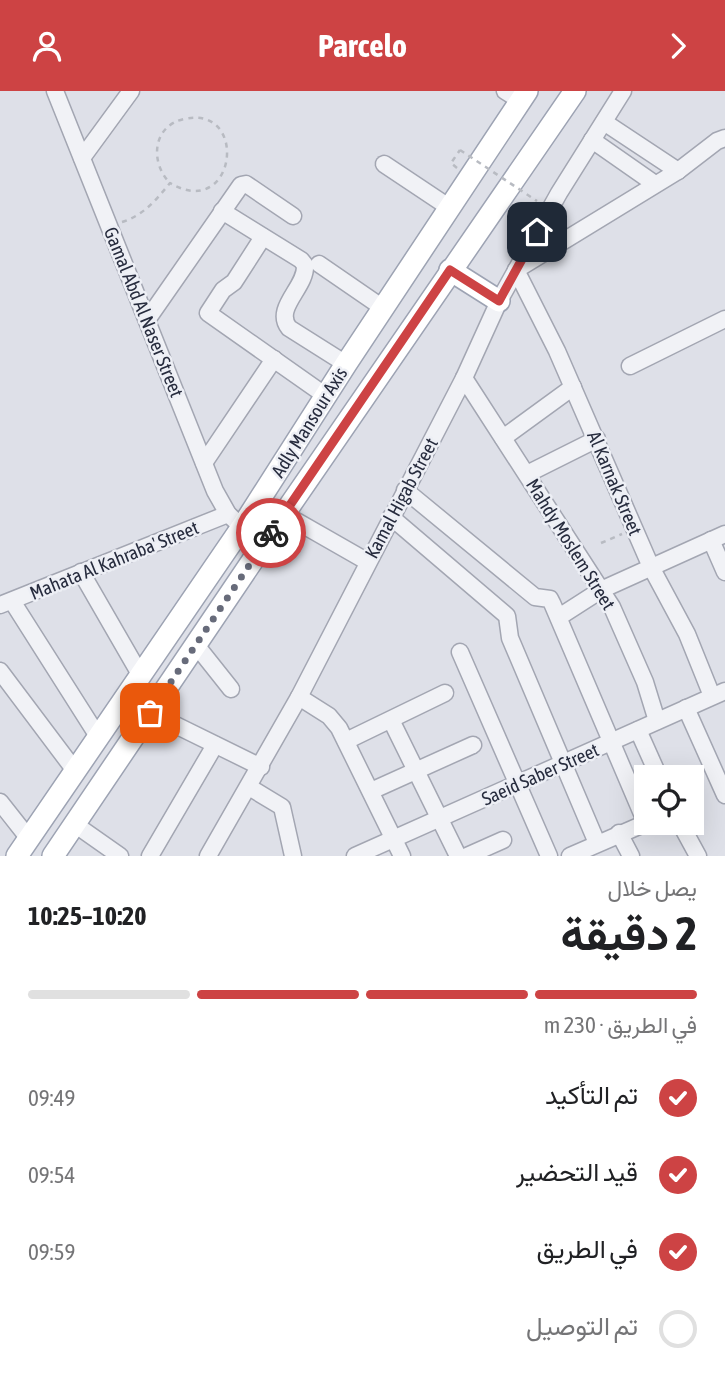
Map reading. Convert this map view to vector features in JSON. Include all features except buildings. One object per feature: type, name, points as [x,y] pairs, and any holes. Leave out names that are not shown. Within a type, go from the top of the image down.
[{"type":"main road","name":"Adly Mansour Axis","points":[[53,856],[450,270],[575,91]]},
{"type":"main road","name":"Adly Mansour Axis","points":[[23,848],[141,676],[235,521],[326,396],[450,208],[518,94]]},
{"type":"main road","points":[[450,270],[499,301]]},
{"type":"street","name":"Gamal Abd Al Naser Street","points":[[55,91],[220,503],[235,521]]},
{"type":"street","points":[[82,158],[131,91]]},
{"type":"street","name":"Kamal Higab Street","points":[[208,856],[299,697],[464,378],[499,301],[623,91]]},
{"type":"street","points":[[604,122],[678,171]]},
{"type":"street","points":[[516,270],[678,171],[717,141],[725,138]]},
{"type":"street","points":[[592,140],[655,184]]},
{"type":"street","points":[[384,164],[450,208]]},
{"type":"street","points":[[146,320],[239,186],[244,184],[293,216]]},
{"type":"street","points":[[222,211],[301,260],[305,265],[303,278],[284,315],[285,322],[289,328],[346,364]]},
{"type":"street","points":[[263,237],[208,313],[326,396]]},
{"type":"street","points":[[319,264],[383,308]]},
{"type":"street","name":"Al Karnak Street","points":[[516,270],[557,351],[651,567],[719,693]]},
{"type":"street","points":[[630,366],[725,319]]},
{"type":"street","points":[[204,463],[274,359]]},
{"type":"street","name":"Mahdy Moslem Street","points":[[464,378],[601,590],[630,643],[657,721]]},
{"type":"street","points":[[503,439],[573,387]]},
{"type":"street","points":[[527,474],[597,439]]},
{"type":"street","points":[[405,490],[535,597],[550,599],[634,796]]},
{"type":"street","points":[[284,514],[368,562]]},
{"type":"street","points":[[391,517],[505,614],[510,638],[597,843]]},
{"type":"street","name":"Mahata Al Kahraba' Street","points":[[6,603],[81,572],[235,521]]},
{"type":"street","points":[[556,610],[718,537],[725,572]]},
{"type":"street","points":[[81,572],[141,676]]},
{"type":"street","points":[[6,603],[99,738]]},
{"type":"street","points":[[196,645],[231,689]]},
{"type":"street","points":[[460,652],[549,856]]},
{"type":"street","points":[[0,671],[76,772]]},
{"type":"street","points":[[346,741],[445,693]]},
{"type":"street","name":"Saeid Saber Street","points":[[355,856],[719,693]]},
{"type":"street","points":[[299,697],[329,716],[339,727],[402,856]]},
{"type":"street","points":[[686,708],[725,795]]},
{"type":"street","points":[[150,713],[261,767]]},
{"type":"street","points":[[391,720],[458,856]]},
{"type":"street","points":[[638,730],[654,765]]},
{"type":"street","points":[[150,856],[215,745]]},
{"type":"street","points":[[371,791],[473,745]]},
{"type":"street","points":[[249,787],[282,807],[293,856]]},
{"type":"street","points":[[0,802],[23,848]]},
{"type":"street","points":[[73,823],[120,856]]},
{"type":"street","points":[[569,856],[634,827]]},
{"type":"street","points":[[619,833],[631,856]]},
{"type":"street","points":[[687,835],[698,856]]},
{"type":"street","points":[[467,856],[503,840]]},
{"type":"path","points":[[188,118],[215,125],[226,141],[228,150],[228,159],[221,177],[197,190],[187,190],[170,183],[158,168],[156,159],[156,149],[164,132],[178,120],[188,118]]},
{"type":"path","points":[[451,163],[460,150],[537,201]]},
{"type":"path","points":[[109,226],[141,213],[170,183]]},
{"type":"path","points":[[601,543],[634,529]]},
{"type":"way so far","points":[[150,713],[271,533]]},
{"type":"route","points":[[271,533],[450,270],[499,301],[537,232]]}]
